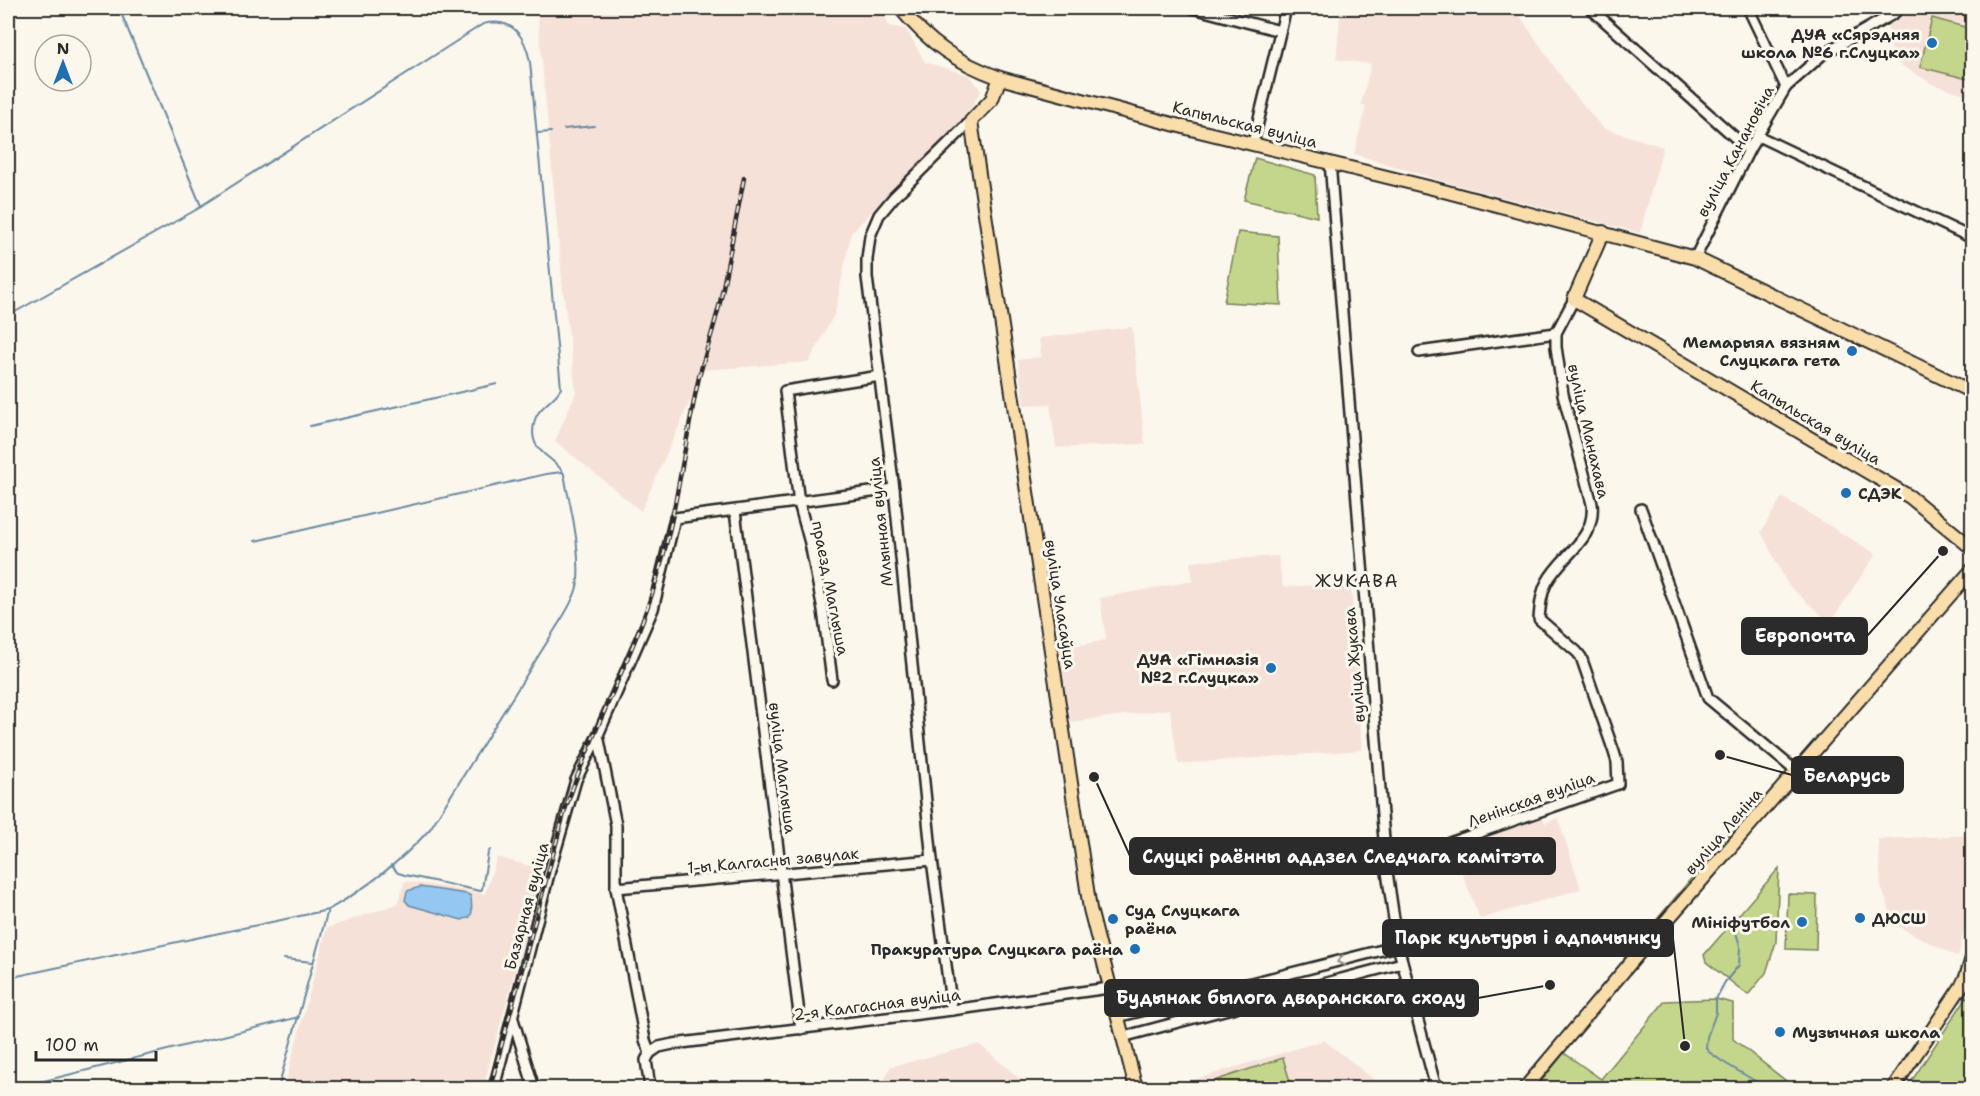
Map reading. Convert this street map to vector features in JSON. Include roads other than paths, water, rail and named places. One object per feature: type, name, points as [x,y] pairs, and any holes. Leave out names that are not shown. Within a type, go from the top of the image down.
[{"type":"main road","name":"Капыльская вуліца","points":[[900,8],[926,36],[944,51],[974,69],[1000,78],[1603,232],[1695,258],[1972,392]]},
{"type":"main road","name":"Млынная вуліца","points":[[971,121],[992,99],[1000,78]]},
{"type":"main road","name":"вуліца Уласаўца","points":[[971,121],[1090,909],[1136,1089]]},
{"type":"main road","points":[[1574,299],[1603,232]]},
{"type":"main road","name":"Капыльская вуліца","points":[[1574,299],[1910,497],[1972,548]]},
{"type":"main road","name":"вуліца Леніна","points":[[1525,1089],[1654,935],[1972,570]]},
{"type":"main road","points":[[1893,1089],[1961,987],[1972,958]]},
{"type":"street","points":[[1193,8],[1280,31]]},
{"type":"street","points":[[1253,143],[1286,8]]},
{"type":"street","points":[[1590,8],[1749,150]]},
{"type":"street","points":[[1748,8],[1786,87]]},
{"type":"street","name":"вуліца Канановіча","points":[[1695,258],[1749,150],[1786,87],[1828,50],[1900,8]]},
{"type":"street","name":"Млынная вуліца","points":[[952,1010],[932,860],[894,489],[867,277],[867,259],[870,236],[879,215],[894,197],[971,121]]},
{"type":"street","points":[[1758,136],[1972,238]]},
{"type":"street","name":"вуліца Жукава","points":[[1330,162],[1386,865],[1398,946],[1436,1089]]},
{"type":"street","points":[[1419,352],[1556,333],[1574,299]]},
{"type":"street","name":"вуліца Манахава","points":[[1556,333],[1558,370],[1592,504],[1593,521],[1583,538],[1546,583],[1539,619],[1581,657],[1617,762],[1618,784]]},
{"type":"street","name":"праезд Маглыша","points":[[832,680],[823,610],[810,543],[799,503],[785,391],[880,376]]},
{"type":"street","points":[[735,512],[894,489]]},
{"type":"street","points":[[1641,509],[1708,698],[1797,772]]},
{"type":"street","name":"Базарная вуліца","points":[[494,1089],[550,870],[576,780],[653,609],[675,519],[735,512]]},
{"type":"street","name":"вуліца Маглыша","points":[[735,512],[801,1029]]},
{"type":"street","points":[[598,735],[616,825],[616,888],[645,1040],[650,1053],[646,1060],[650,1089]]},
{"type":"street","name":"Ленінская вуліца","points":[[1386,865],[1618,784]]},
{"type":"street","name":"1-ы Калгасны завулак","points":[[616,888],[932,860]]},
{"type":"street","points":[[1117,1017],[1398,946]]},
{"type":"street","points":[[1122,1037],[1402,963]]},
{"type":"street","name":"2-я Калгасная вуліца","points":[[650,1053],[659,1047],[673,1044],[952,1010],[1109,987]]},
{"type":"street","points":[[513,1017],[534,1089]]},
{"type":"water","points":[[420,887],[471,896],[470,917],[462,920],[409,905],[405,900],[407,891]]},
{"type":"waterway","points":[[8,978],[328,910],[356,893],[395,863],[430,829],[564,615],[575,594],[578,581],[576,535],[564,474],[538,447],[533,433],[538,413],[561,388],[530,62],[521,37],[510,26],[502,23],[483,24],[201,206],[119,8]]},
{"type":"waterway","points":[[564,129],[594,126]]},
{"type":"waterway","points":[[537,133],[551,132]]},
{"type":"waterway","points":[[8,316],[201,207]]},
{"type":"waterway","points":[[310,426],[497,384]]},
{"type":"waterway","points":[[255,541],[562,472]]},
{"type":"waterway","points":[[391,865],[398,873],[480,891],[490,850]]},
{"type":"waterway","points":[[278,1088],[328,910]]},
{"type":"waterway","points":[[1735,929],[1740,946],[1739,965],[1725,982],[1716,999],[1716,1013],[1707,1037],[1706,1048],[1723,1062],[1767,1088]]},
{"type":"waterway","points":[[284,959],[313,962]]},
{"type":"waterway","points":[[16,1088],[299,1017]]},
{"type":"railway","points":[[490,1088],[565,810],[636,637],[664,553],[699,377],[721,298],[744,178]]},
{"type":"place","name":"ДУА «Сярэдняя школа №6 г.Слуцка»","points":[[1932,43]]},
{"type":"place","name":"Мемарыял вязням Слуцкага гета","points":[[1852,351]]},
{"type":"place","name":"СДЭК","points":[[1846,493]]},
{"type":"place","name":"Европочта","points":[[1943,551]]},
{"type":"place","name":"ДУА «Гімназія №2 г.Слуцка»","points":[[1271,668]]},
{"type":"place","name":"Беларусь","points":[[1720,755]]},
{"type":"place","name":"Слуцкі раённы аддзел Следчага камітэта","points":[[1094,777]]},
{"type":"place","name":"ДЮСШ","points":[[1860,918]]},
{"type":"place","name":"Суд Слуцкага раёна","points":[[1113,919]]},
{"type":"place","name":"Мініфутбол","points":[[1802,922]]},
{"type":"place","name":"Пракуратура Слуцкага раёна","points":[[1135,949]]},
{"type":"place","name":"Будынак былога дваранскага сходу","points":[[1550,985]]},
{"type":"place","name":"Музычная школа","points":[[1780,1032]]},
{"type":"place","name":"Парк культуры і адпачынку","points":[[1685,1046]]},
{"type":"district","name":"ЖУКАВА","points":[[1357,581]]}]
